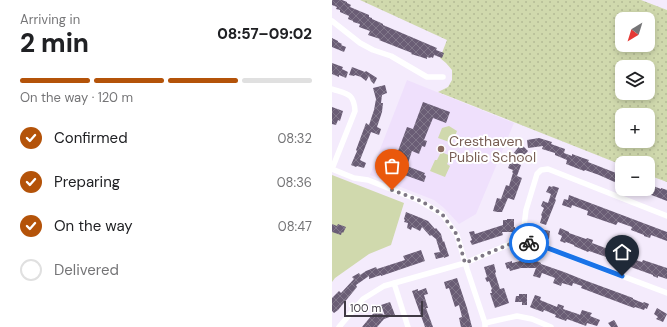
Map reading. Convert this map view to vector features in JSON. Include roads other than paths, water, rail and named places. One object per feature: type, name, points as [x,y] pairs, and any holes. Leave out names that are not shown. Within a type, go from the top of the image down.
[{"type":"street","points":[[332,21],[360,43],[373,50],[391,56],[427,77],[443,77]]},
{"type":"street","points":[[332,89],[350,95],[354,102],[355,111],[332,169],[354,178],[368,180],[418,200],[442,214],[457,235],[485,325],[517,316],[532,319],[551,327]]},
{"type":"street","points":[[522,242],[526,210],[537,174],[541,170],[548,169],[667,216]]},
{"type":"street","points":[[339,327],[363,299],[384,286],[465,263],[515,242],[537,244],[667,293]]},
{"type":"street","points":[[394,283],[408,327]]},
{"type":"place","name":"Cresthaven Public School","points":[[441,149]]}]
